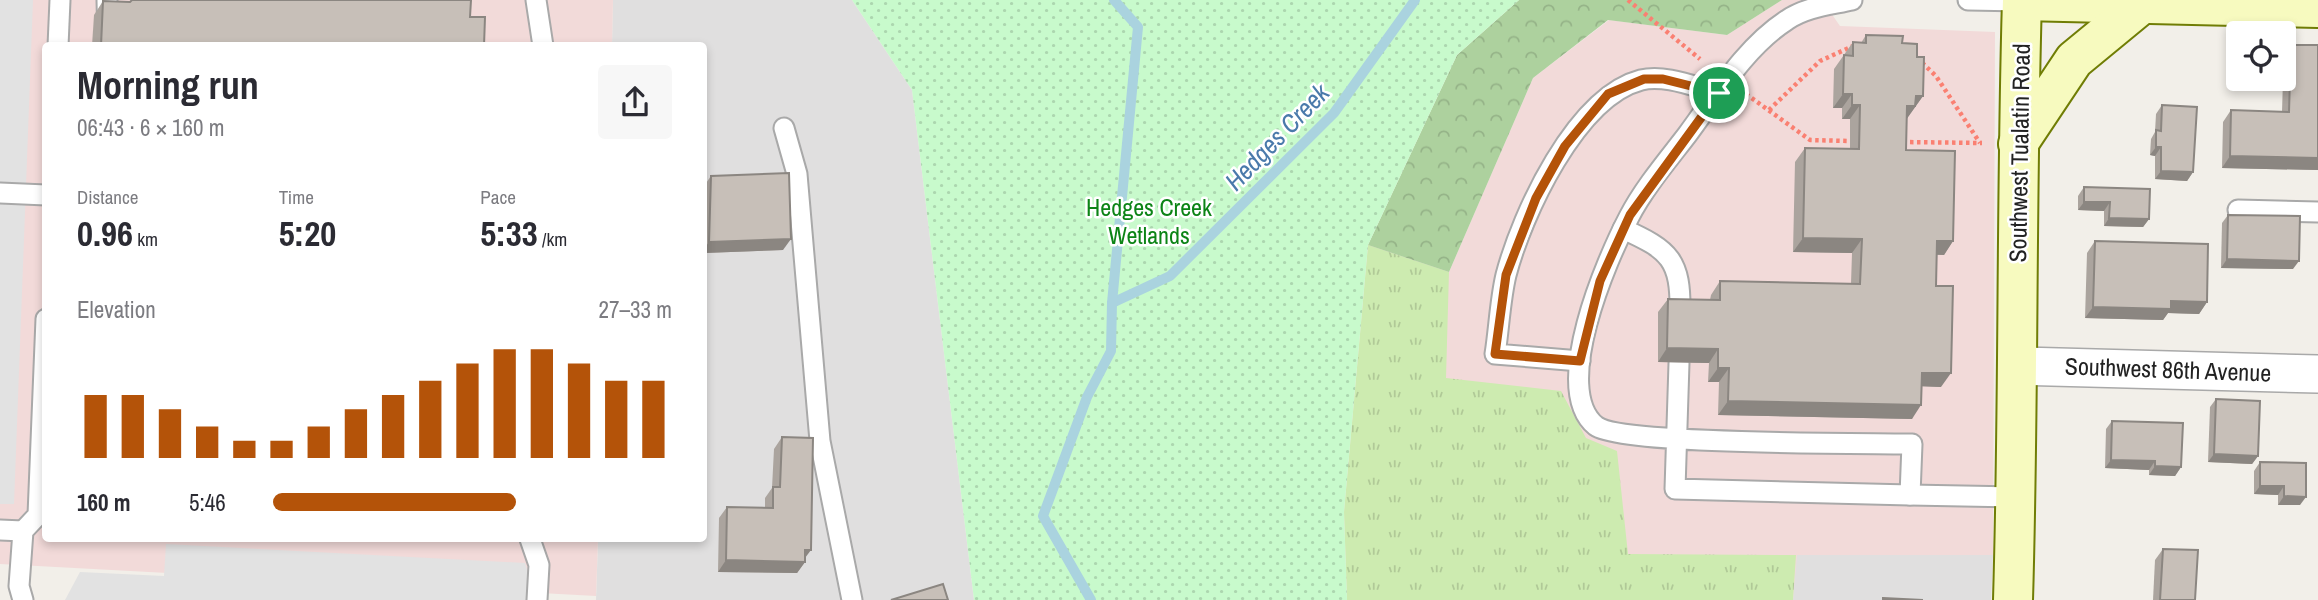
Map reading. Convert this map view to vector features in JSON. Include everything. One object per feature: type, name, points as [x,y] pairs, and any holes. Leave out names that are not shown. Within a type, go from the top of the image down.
[{"type":"main road","points":[[2022,1],[2318,8]]},
{"type":"main road","name":"Southwest Tualatin Road","points":[[2013,600],[2017,497],[2018,144],[2022,1]]},
{"type":"main road","points":[[2018,144],[2074,60],[2142,4]]},
{"type":"street","name":"Southwest 86th Avenue","points":[[2018,366],[2318,374]]},
{"type":"lane","points":[[58,42],[60,0]]},
{"type":"lane","points":[[107,0],[108,42]]},
{"type":"lane","points":[[536,0],[542,42]]},
{"type":"lane","points":[[1848,0],[1804,10],[1785,20],[1752,50],[1665,165],[1623,229],[1600,281],[1580,361],[1577,387],[1583,408],[1595,425],[1609,433],[1632,437],[1912,444],[1910,495]]},
{"type":"lane","points":[[1968,0],[2022,1]]},
{"type":"lane","points":[[1580,361],[1495,354],[1506,275],[1536,198],[1565,146],[1608,94],[1644,79],[1719,93]]},
{"type":"lane","points":[[784,128],[797,174],[820,441],[852,600]]},
{"type":"lane","points":[[0,193],[42,195]]},
{"type":"lane","points":[[2238,210],[2318,212]]},
{"type":"lane","points":[[1623,229],[1654,243],[1669,254],[1677,270],[1680,313]]},
{"type":"lane","points":[[1679,363],[1675,489],[2017,497]]},
{"type":"lane","points":[[0,530],[23,531],[42,515]]},
{"type":"lane","points":[[23,531],[19,586],[23,600]]},
{"type":"lane","points":[[529,542],[539,565],[537,600]]},
{"type":"path","points":[[1769,110],[1820,61],[1841,49],[1861,45]]},
{"type":"path","points":[[1903,49],[1912,52],[1936,76],[1980,143]]},
{"type":"path","points":[[1897,142],[2018,144]]},
{"type":"shaded area","points":[[0,0],[613,0],[612,42],[42,42],[42,542],[598,542],[596,596],[0,564]]},
{"type":"shaded area","points":[[0,0],[33,0],[14,504],[0,504]]},
{"type":"shaded area","points":[[613,0],[852,0],[912,90],[974,600],[596,600],[598,542],[707,542],[707,42],[612,42]]},
{"type":"shaded area","points":[[1782,0],[1822,0],[1840,26],[1995,32],[1993,555],[1797,555],[1793,600],[1347,600],[1344,512],[1368,245],[1449,272],[1533,78],[1609,20],[1727,35]]},
{"type":"shaded area","points":[[166,544],[525,563],[537,600],[65,600],[80,572],[164,576]]},
{"type":"shaded area","points":[[1796,555],[1993,555],[1991,600],[1793,600]]},
{"type":"green space","name":"Hedges Creek Wetlands","points":[[852,0],[1519,0],[1457,55],[1368,245],[1344,512],[1347,600],[974,600],[912,90]]},
{"type":"green space","points":[[1519,0],[1782,0],[1727,35],[1608,20],[1533,78],[1449,272],[1368,245],[1457,55]]},
{"type":"green space","points":[[1368,245],[1449,272],[1446,378],[1561,391],[1586,438],[1617,451],[1628,554],[1796,555],[1793,600],[1347,600],[1344,512]]},
{"type":"building","points":[[471,0],[470,17],[485,17],[484,42],[101,42],[103,1]]},
{"type":"building","points":[[1866,35],[1903,36],[1902,43],[1917,44],[1917,57],[1924,57],[1923,96],[1916,96],[1915,106],[1907,106],[1906,150],[1955,151],[1953,241],[1937,241],[1936,286],[1953,286],[1951,373],[1922,373],[1921,405],[1728,401],[1729,368],[1718,368],[1718,349],[1667,348],[1668,299],[1720,300],[1720,281],[1860,284],[1862,239],[1803,238],[1805,148],[1859,149],[1860,105],[1852,105],[1852,94],[1843,94],[1844,55],[1853,56],[1853,42],[1866,43]]},
{"type":"building","points":[[2296,45],[2318,45],[2318,158],[2230,156],[2231,110],[2289,112],[2290,91],[2296,91]]},
{"type":"building","points":[[2162,105],[2197,107],[2193,172],[2161,171],[2161,147],[2156,147],[2156,130],[2161,131]]},
{"type":"building","points":[[789,173],[791,239],[709,242],[711,176]]},
{"type":"building","points":[[2084,187],[2150,189],[2149,219],[2109,218],[2110,202],[2084,202]]},
{"type":"building","points":[[2228,215],[2300,216],[2299,261],[2227,259]]},
{"type":"building","points":[[2095,241],[2208,244],[2207,302],[2171,301],[2171,309],[2093,307]]},
{"type":"building","points":[[2216,399],[2260,401],[2258,456],[2214,454]]},
{"type":"building","points":[[2112,421],[2183,423],[2181,467],[2155,466],[2155,461],[2111,460]]},
{"type":"building","points":[[782,437],[813,438],[811,550],[805,550],[805,562],[726,560],[727,507],[773,508],[773,487],[780,487]]},
{"type":"building","points":[[2260,462],[2306,463],[2306,497],[2284,496],[2284,486],[2260,486]]},
{"type":"building","points":[[2163,549],[2198,550],[2195,600],[2160,600]]},
{"type":"building","points":[[943,584],[948,600],[891,600]]},
{"type":"building","points":[[1883,598],[1923,600],[1883,600]]},
{"type":"waterway","name":"Hedges Creek","points":[[1091,600],[1043,516],[1087,397],[1111,351],[1112,303],[1138,27],[1114,0]]},
{"type":"waterway","name":"Hedges Creek","points":[[1112,303],[1170,276],[1334,113],[1415,0]]},
{"type":"route","points":[[1644,79],[1663,79],[1719,93],[1630,215],[1600,281],[1584,335],[1580,361],[1495,354],[1506,275],[1536,198],[1565,146],[1608,94],[1644,79]]}]
